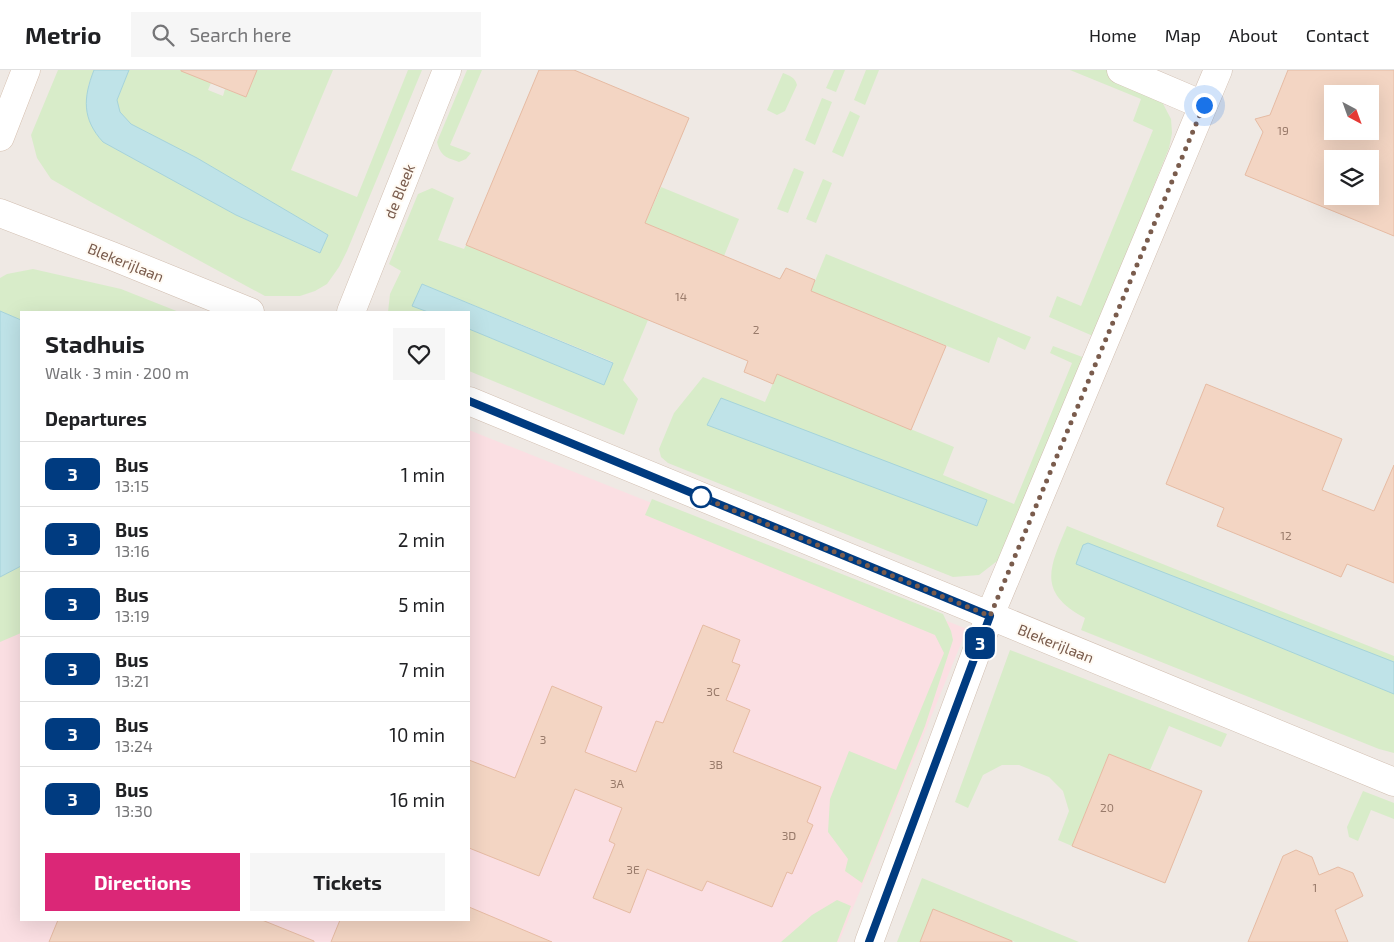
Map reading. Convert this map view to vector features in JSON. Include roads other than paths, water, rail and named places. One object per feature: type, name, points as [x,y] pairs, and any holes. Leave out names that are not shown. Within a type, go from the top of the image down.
[{"type":"street","points":[[0,137],[26,70]]},
{"type":"street","name":"de Bleek","points":[[350,311],[447,70]]},
{"type":"street","points":[[1121,70],[1204,105]]},
{"type":"street","points":[[869,942],[990,616],[1218,70]]},
{"type":"street","name":"Blekerijlaan","points":[[0,213],[248,311]]},
{"type":"street","name":"Blekerijlaan","points":[[470,401],[1394,782]]},
{"type":"water","points":[[94,70],[129,70],[117,100],[120,112],[131,124],[197,158],[328,235],[320,253],[236,215],[103,142],[91,125],[86,108],[90,80]]},
{"type":"water","points":[[422,284],[613,363],[604,385],[470,329],[470,311],[425,311],[412,306]]},
{"type":"water","points":[[0,311],[20,320],[20,567],[0,577]]},
{"type":"water","points":[[721,398],[987,500],[977,526],[707,425]]},
{"type":"water","points":[[1088,543],[1394,662],[1394,694],[1076,564],[1083,545]]}]
